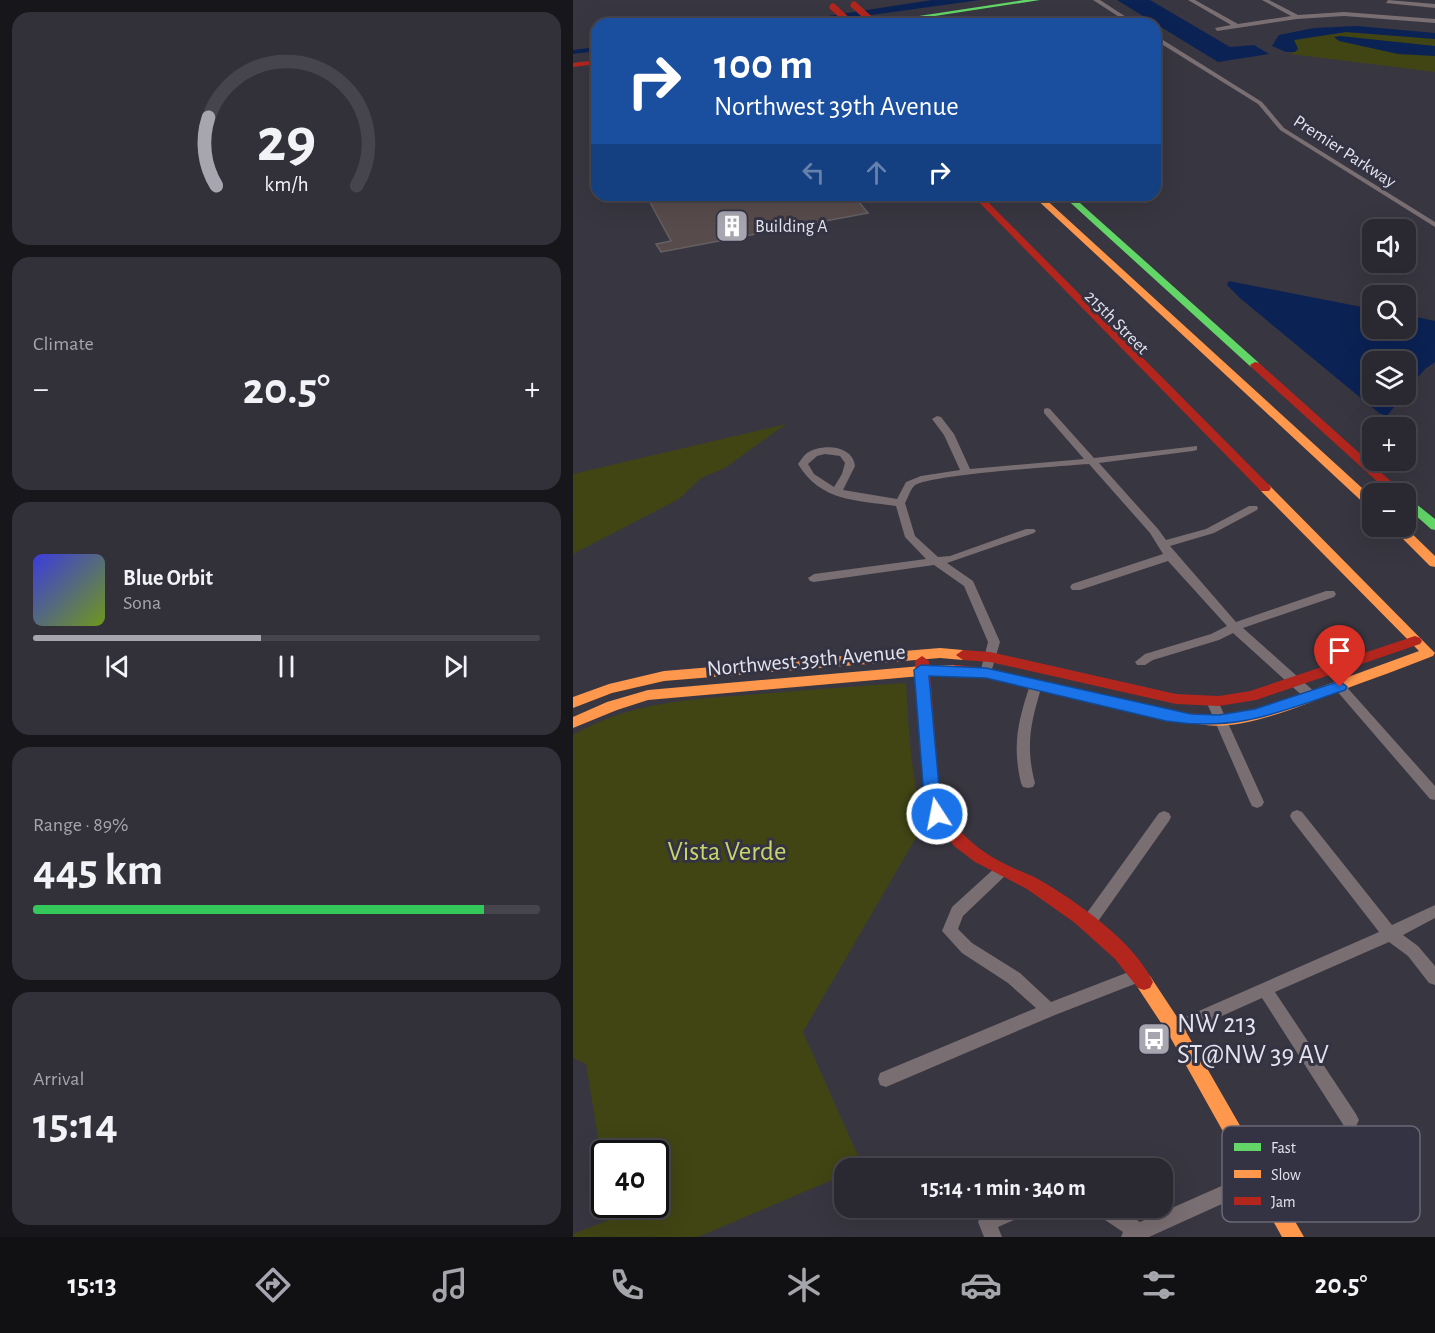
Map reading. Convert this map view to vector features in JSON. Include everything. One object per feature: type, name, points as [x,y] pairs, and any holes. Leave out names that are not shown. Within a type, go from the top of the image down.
[{"type":"main road","points":[[886,18],[1008,0]]},
{"type":"main road","points":[[911,18],[1037,0]]},
{"type":"main road","points":[[851,2],[868,18]]},
{"type":"main road","points":[[829,4],[844,18]]},
{"type":"main road","points":[[573,64],[591,61]]},
{"type":"main road","name":"215th Street","points":[[973,201],[1151,383],[1246,470]]},
{"type":"main road","name":"215th Street","points":[[982,201],[1432,657]]},
{"type":"main road","points":[[1043,201],[1362,495]]},
{"type":"main road","points":[[1073,201],[1387,483]]},
{"type":"main road","points":[[1416,510],[1435,526]]},
{"type":"main road","points":[[1408,537],[1435,563]]},
{"type":"main road","name":"Northwest 39th Avenue","points":[[573,704],[609,689],[664,676],[923,654],[962,653],[990,657],[1165,697],[1212,701],[1251,696],[1415,640]]},
{"type":"main road","points":[[923,654],[921,670],[932,797],[937,814],[956,840],[1002,870],[1034,885],[1089,922],[1139,975],[1175,1029],[1230,1126]]},
{"type":"main road","name":"Northwest 39th Avenue","points":[[573,723],[612,705],[648,695],[921,670],[986,673],[1166,716],[1191,720],[1219,720],[1268,712],[1432,657]]},
{"type":"main road","points":[[1285,1222],[1294,1237]]},
{"type":"street","points":[[1096,0],[1124,18]]},
{"type":"street","points":[[1191,0],[1237,26]]},
{"type":"street","points":[[1265,0],[1297,16]]},
{"type":"street","points":[[1382,17],[1387,1],[1435,6]]},
{"type":"street","points":[[1217,28],[1297,16],[1344,14],[1435,21]]},
{"type":"street","name":"Premier Parkway","points":[[1161,41],[1260,103],[1282,129],[1435,225]]},
{"type":"street","points":[[1047,411],[1154,531],[1166,551],[1235,628],[1312,697]]},
{"type":"street","points":[[937,419],[949,434],[966,472]]},
{"type":"street","points":[[900,502],[910,484],[921,479],[966,472],[1091,461],[1193,448]]},
{"type":"street","points":[[836,493],[851,466],[850,460],[845,455],[834,451],[820,451],[809,456],[803,464],[807,474],[821,487],[836,493],[900,502]]},
{"type":"street","points":[[900,502],[904,512],[906,530],[915,543],[969,584],[995,642],[986,673]]},
{"type":"street","points":[[1076,586],[1166,551],[1253,508]]},
{"type":"street","points":[[814,578],[952,559],[1031,531]]},
{"type":"street","points":[[1141,662],[1149,657],[1215,637],[1284,608],[1330,594]]},
{"type":"street","points":[[1028,783],[1021,760],[1021,733],[1036,685]]},
{"type":"street","points":[[1340,687],[1435,795]]},
{"type":"street","points":[[1212,701],[1257,802]]},
{"type":"street","points":[[1297,816],[1390,934],[1413,951],[1435,978]]},
{"type":"street","points":[[1089,922],[1164,818]]},
{"type":"street","points":[[1002,870],[957,912],[950,931],[967,948],[1014,978],[1049,1010]]},
{"type":"street","points":[[1175,1029],[1390,934],[1435,911]]},
{"type":"street","points":[[886,1079],[1049,1010],[1139,975]]},
{"type":"street","points":[[1265,990],[1350,1120]]},
{"type":"street","points":[[1115,1218],[1135,1234],[1222,1195]]},
{"type":"street","points":[[993,1237],[987,1222],[997,1218]]},
{"type":"green space","points":[[1346,32],[1435,39],[1435,72],[1290,54],[1298,49],[1294,40]]},
{"type":"green space","points":[[786,424],[725,468],[701,478],[679,499],[573,554],[573,474]]},
{"type":"green space","name":"Vista Verde","points":[[906,683],[913,771],[925,822],[803,1032],[859,1158],[834,1158],[834,1179],[698,1237],[573,1237],[573,1234],[612,1218],[669,1218],[669,1140],[598,1140],[586,1064],[573,1058],[573,735],[617,715],[640,708],[711,698]]},
{"type":"water","points":[[932,0],[980,0],[849,18],[815,18]]},
{"type":"water","points":[[1117,0],[1150,0],[1230,47],[1254,45],[1269,54],[1218,62],[1161,27],[1161,18],[1146,18]]},
{"type":"water","points":[[1357,26],[1435,33],[1435,39],[1346,32],[1294,40],[1298,49],[1295,52],[1286,52],[1272,46],[1279,35],[1314,28]]},
{"type":"water","points":[[1334,37],[1435,46],[1435,56],[1398,54],[1339,41]]},
{"type":"water","points":[[1229,281],[1362,307],[1362,339],[1416,339],[1416,317],[1435,321],[1435,362],[1416,379],[1416,351],[1362,351],[1362,399],[1227,285]]},
{"type":"water","points":[[1369,405],[1395,405],[1387,416]]},
{"type":"building","name":"Building A","points":[[649,201],[858,201],[868,213],[661,252],[656,244],[671,241]]},
{"type":"waterway","points":[[573,52],[591,50]]},
{"type":"traffic: fast","points":[[911,18],[1037,0]]},
{"type":"traffic: fast","points":[[1073,201],[1255,365]]},
{"type":"traffic: fast","points":[[1416,509],[1435,526]]},
{"type":"traffic: slow","points":[[1043,201],[1362,495]]},
{"type":"traffic: slow","points":[[1265,488],[1422,647]]},
{"type":"traffic: slow","points":[[1408,537],[1435,563]]},
{"type":"traffic: slow","points":[[573,703],[609,689],[664,676],[940,653],[963,655]]},
{"type":"traffic: slow","points":[[1200,719],[1219,720],[1268,712],[1428,653]]},
{"type":"traffic: slow","points":[[573,723],[612,706],[648,695],[921,671],[957,670]]},
{"type":"traffic: slow","points":[[1144,982],[1175,1029],[1230,1126]]},
{"type":"traffic: slow","points":[[1285,1222],[1294,1237]]},
{"type":"traffic: jam","points":[[854,5],[868,18]]},
{"type":"traffic: jam","points":[[833,7],[845,18]]},
{"type":"traffic: jam","points":[[573,65],[591,63]]},
{"type":"traffic: jam","points":[[982,201],[1265,488]]},
{"type":"traffic: jam","points":[[1255,365],[1387,483]]},
{"type":"traffic: jam","points":[[963,655],[990,657],[1176,699],[1219,701],[1251,696],[1415,641]]},
{"type":"traffic: jam","points":[[922,661],[932,797],[943,821],[970,850],[1004,871],[1025,880],[1081,918],[1122,954],[1144,982]]},
{"type":"traffic: jam","points":[[957,670],[986,673],[1166,716],[1200,719]]},
{"type":"place","name":"Building A","points":[[732,226]]},
{"type":"place","name":"NW 213 ST@NW 39 AV","points":[[1154,1039]]},
{"type":"route","points":[[937,814],[932,797],[921,670],[986,673],[1191,720],[1219,720],[1256,715],[1340,687]]}]
